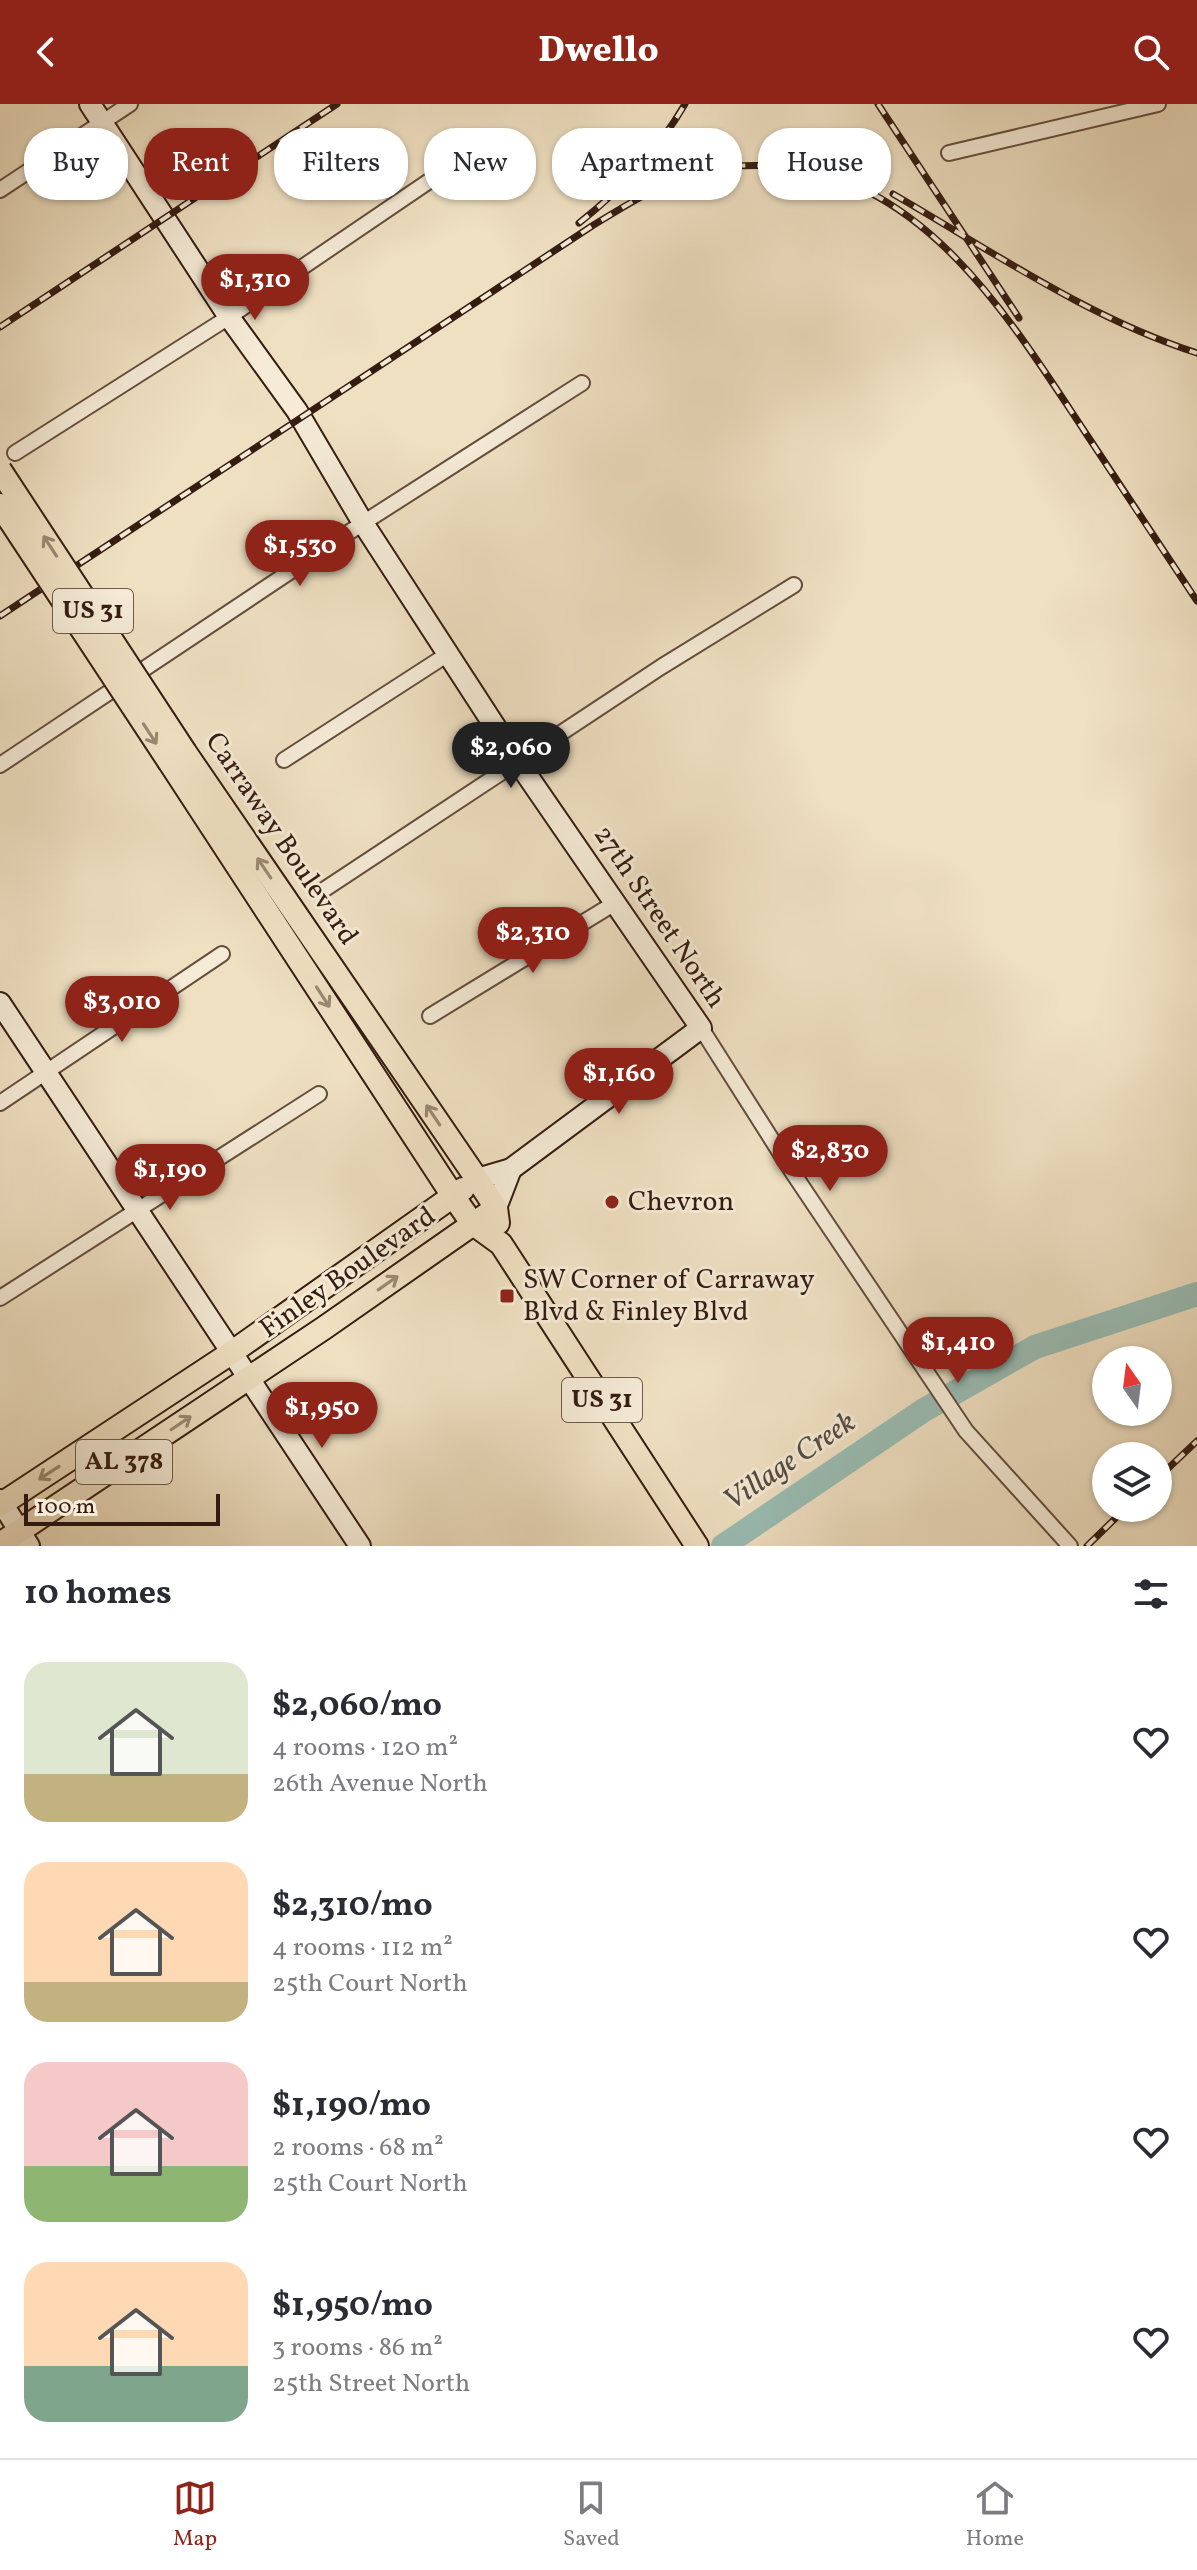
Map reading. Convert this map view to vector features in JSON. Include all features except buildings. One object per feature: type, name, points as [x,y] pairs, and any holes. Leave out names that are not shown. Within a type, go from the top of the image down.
[{"type":"main road","name":"Carraway Boulevard","points":[[0,470],[453,1196],[472,1223],[501,1244],[697,1546]]},
{"type":"main road","name":"Carraway Boulevard","points":[[0,505],[477,1179],[496,1208],[501,1244]]},
{"type":"main road","name":"Finley Boulevard","points":[[1,1503],[231,1353],[477,1179]]},
{"type":"main road","name":"Finley Boulevard","points":[[0,1544],[25,1539],[248,1379],[496,1208]]},
{"type":"street","name":"27th Street North","points":[[90,104],[229,317],[297,411],[363,523],[518,762],[701,1028],[793,1173],[966,1431],[1070,1546]]},
{"type":"street","points":[[0,190],[130,104]]},
{"type":"street","points":[[949,153],[1158,104]]},
{"type":"street","points":[[15,453],[229,317],[424,185]]},
{"type":"street","points":[[0,765],[363,523],[582,383]]},
{"type":"street","points":[[325,889],[661,667],[794,585]]},
{"type":"street","points":[[284,760],[448,654]]},
{"type":"street","points":[[430,1016],[615,903]]},
{"type":"street","points":[[0,1103],[222,954]]},
{"type":"street","points":[[0,1003],[360,1546]]},
{"type":"street","name":"Finley Boulevard","points":[[477,1179],[511,1169],[701,1028]]},
{"type":"street","points":[[0,1298],[319,1094]]},
{"type":"street","points":[[496,1208],[511,1169]]},
{"type":"street","points":[[1,1503],[25,1539]]},
{"type":"waterway","name":"Village Creek","points":[[723,1546],[924,1410],[1035,1347],[1197,1294]]},
{"type":"railway","points":[[0,327],[337,104]]},
{"type":"railway","points":[[579,223],[638,169],[685,104]]},
{"type":"railway","points":[[878,104],[1019,318]]},
{"type":"railway","points":[[0,616],[592,226],[661,187],[714,168],[732,166],[778,166],[830,176],[877,196],[919,225],[958,260],[1025,343],[1197,601]]},
{"type":"railway","points":[[893,194],[1079,302],[1197,353]]},
{"type":"railway","points":[[1172,1465],[1197,1441]]},
{"type":"railway","points":[[1087,1546],[1112,1522]]},
{"type":"place","name":"Chevron","points":[[612,1202]]},
{"type":"place","name":"SW Corner of Carraway Blvd & Finley Blvd","points":[[507,1296]]}]
